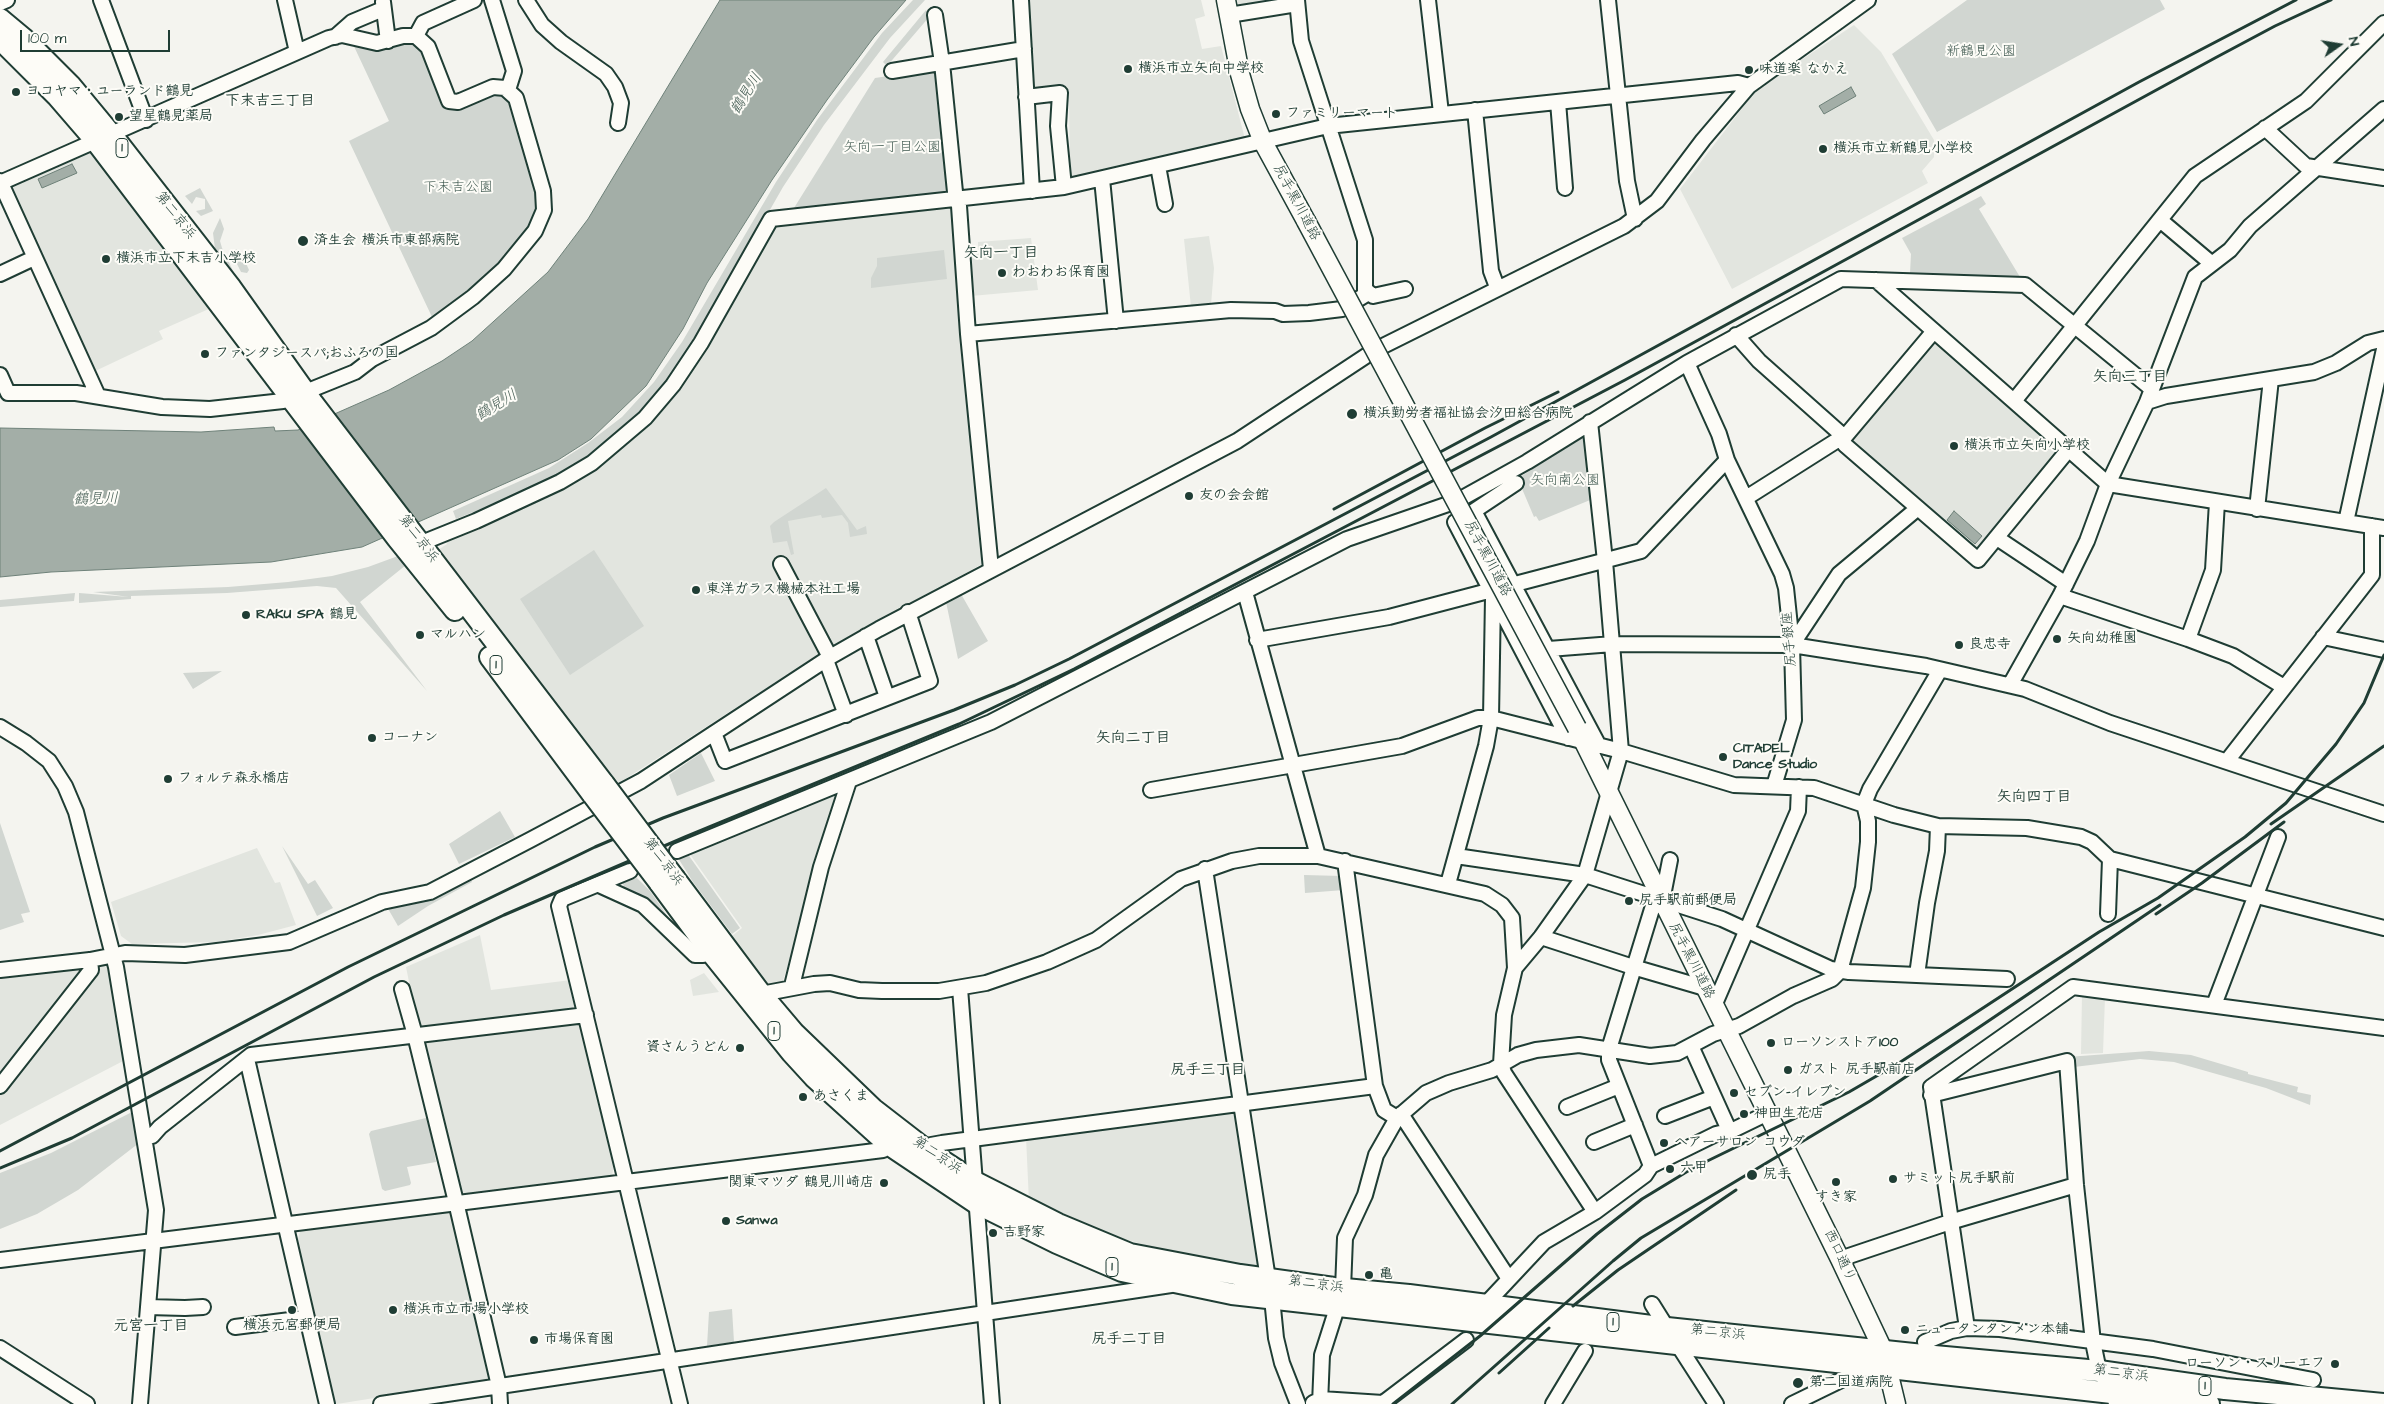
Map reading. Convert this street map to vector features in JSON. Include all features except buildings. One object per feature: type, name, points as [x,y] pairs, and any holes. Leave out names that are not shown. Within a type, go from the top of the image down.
[{"type":"highway","name":"第二京浜","points":[[0,19],[24,39],[70,85],[103,137],[667,881],[761,994],[794,1033],[872,1109],[926,1150],[975,1182],[1058,1224],[1130,1254],[1268,1279],[1341,1297],[1880,1361],[2115,1399],[2209,1404]]},
{"type":"highway","name":"第二京浜","points":[[0,39],[103,137]]},
{"type":"highway","name":"第二京浜","points":[[667,881],[710,951],[792,1053],[814,1077],[888,1144],[976,1203],[1057,1243],[1122,1271],[1232,1294],[1272,1298],[1409,1295],[1673,1336]]},
{"type":"highway","name":"第二京浜","points":[[1880,1361],[2099,1371],[2226,1389],[2312,1394],[2383,1404]]},
{"type":"main road","name":"尻手黒川道路","points":[[1227,8],[1245,91],[1263,142],[1582,739],[1768,1113]]},
{"type":"main road","name":"西口通り","points":[[1768,1113],[1840,1259],[1896,1404]]},
{"type":"street","points":[[0,3],[7,0]]},
{"type":"street","points":[[101,0],[146,120]]},
{"type":"street","points":[[285,0],[297,52]]},
{"type":"street","points":[[416,36],[423,23],[474,0]]},
{"type":"street","points":[[492,0],[514,71],[508,90]]},
{"type":"street","points":[[526,0],[542,25],[561,42],[606,74],[615,87],[621,103],[618,122]]},
{"type":"street","points":[[1021,0],[1032,190]]},
{"type":"street","points":[[1428,0],[1441,113]]},
{"type":"street","points":[[1608,0],[1620,95],[1627,181],[1634,219]]},
{"type":"street","points":[[0,970],[90,960],[125,953],[185,955],[290,942],[382,902],[430,892],[641,781],[828,658],[908,612],[1142,489],[1210,456],[1277,417],[1374,350],[1634,219],[1657,202],[1703,140],[1749,86],[1868,0]]},
{"type":"street","points":[[968,334],[1231,310],[1275,311],[1283,314],[1309,313],[1342,309],[1365,295],[1365,240],[1301,41],[1297,2],[1227,8]]},
{"type":"street","points":[[335,37],[352,22],[383,5],[388,41]]},
{"type":"street","points":[[934,15],[942,63],[959,206],[968,334],[991,569]]},
{"type":"street","points":[[2014,401],[2195,176],[2306,101],[2384,23]]},
{"type":"street","points":[[0,375],[8,393],[98,396],[162,407],[210,409],[283,401],[355,372],[372,359],[409,341],[445,319],[504,269],[538,225],[544,210],[544,191],[521,108],[516,98],[508,90],[493,87],[458,102],[449,101],[428,47],[416,36],[403,36],[377,43],[342,36],[335,37],[0,182],[98,396]]},
{"type":"street","points":[[892,72],[1024,49]]},
{"type":"street","points":[[409,540],[476,521],[560,482],[592,463],[638,424],[673,385],[701,343],[771,219],[1064,187],[1328,126],[1738,82],[1749,86]]},
{"type":"street","points":[[1026,97],[1060,93],[1058,126],[1064,187]]},
{"type":"street","points":[[1558,102],[1565,188]]},
{"type":"street","points":[[2010,685],[2063,590],[2087,541],[2108,484],[2149,395],[2195,277],[2230,250],[2250,226],[2314,168],[2384,109]]},
{"type":"street","points":[[1475,110],[1491,270],[1497,287]]},
{"type":"street","points":[[2265,128],[2306,166],[2384,178]]},
{"type":"street","points":[[1158,166],[1165,204]]},
{"type":"street","points":[[1102,179],[1116,320]]},
{"type":"street","points":[[2160,220],[2211,263]]},
{"type":"street","points":[[0,274],[34,258]]},
{"type":"street","points":[[676,851],[849,781],[1029,704],[1347,540],[1456,501],[1527,462],[1687,362],[1841,279],[2025,285],[2074,325],[2149,395]]},
{"type":"street","points":[[1876,280],[2108,484],[2378,527],[2372,575],[2227,761]]},
{"type":"street","points":[[1366,290],[1374,296],[1405,289]]},
{"type":"street","points":[[1746,498],[1843,438],[1934,331]]},
{"type":"street","points":[[1736,336],[1759,361],[1841,434],[1845,445],[1978,560],[2069,449]]},
{"type":"street","points":[[2149,395],[2271,379],[2325,369],[2368,343],[2384,339]]},
{"type":"street","points":[[2346,522],[2384,349]]},
{"type":"street","name":"尻手銀座","points":[[1687,362],[1719,434],[1727,460],[1782,574],[1792,645],[1794,720],[1774,786]]},
{"type":"street","points":[[2257,509],[2271,379]]},
{"type":"street","points":[[1514,968],[1541,937],[1585,875],[1621,751],[1613,644],[1590,422]]},
{"type":"street","points":[[1257,640],[1389,617],[1491,593],[1514,585],[1641,551],[1727,460]]},
{"type":"street","points":[[1516,483],[1474,511],[1548,648],[1582,739]]},
{"type":"street","points":[[2188,639],[2213,570],[2217,502]]},
{"type":"street","points":[[1792,645],[1839,574],[1918,508]]},
{"type":"street","points":[[1455,522],[1523,651],[1582,739]]},
{"type":"street","points":[[1997,538],[2063,590],[2249,664],[2284,686]]},
{"type":"street","points":[[782,564],[828,658],[846,715]]},
{"type":"street","points":[[1245,592],[1318,856]]},
{"type":"street","points":[[1448,884],[1486,746],[1490,718],[1491,593]]},
{"type":"street","points":[[714,733],[725,762],[930,681],[908,612]]},
{"type":"street","points":[[866,636],[887,697]]},
{"type":"street","points":[[2323,637],[2384,650]]},
{"type":"street","points":[[1523,651],[1613,644],[1792,645],[1926,666],[2010,685],[2110,723],[2384,814]]},
{"type":"street","points":[[1466,1340],[1383,1403],[1317,1402],[1322,1355],[1341,1297],[1345,1238],[1365,1195],[1376,1156],[1399,1116],[1426,1094],[1449,1083],[1492,1070],[1518,1055],[1551,1046],[1579,1044],[1659,1056],[1677,1053],[1713,1034],[1727,1031],[1793,996],[1832,979],[1840,970],[1860,897],[1867,862],[1868,821],[1864,804],[1870,789],[1940,670]]},
{"type":"street","points":[[1151,790],[1402,746],[1478,718],[1490,718],[1582,739],[1734,785],[1814,788],[1894,815],[1938,826],[2027,828],[2080,837],[2092,842],[2110,859],[2384,928]]},
{"type":"street","points":[[0,727],[26,743],[49,762],[65,786],[76,812],[113,956],[156,1210],[140,1404]]},
{"type":"street","points":[[792,986],[821,867],[849,781]]},
{"type":"street","points":[[1714,1006],[1798,811],[1799,787]]},
{"type":"street","points":[[1917,976],[1927,903],[1937,852],[1938,826]]},
{"type":"street","points":[[2214,1005],[2278,837]]},
{"type":"street","points":[[761,994],[792,986],[830,983],[858,990],[939,992],[986,983],[1047,962],[1096,940],[1181,879],[1249,857],[1318,856],[1448,884],[1495,898],[1508,911],[1514,927],[1514,968],[1504,1015],[1501,1064],[1504,1073],[1595,1212]]},
{"type":"street","points":[[1456,856],[1585,875],[1662,901],[1697,910],[1748,930],[1831,969],[1917,976],[2007,979]]},
{"type":"street","points":[[2108,914],[2110,859]]},
{"type":"street","points":[[1651,1166],[1608,1060],[1609,1049],[1652,909],[1662,901],[1670,860]]},
{"type":"street","points":[[1345,861],[1374,1086],[1384,1110],[1399,1116],[1509,1279]]},
{"type":"street","points":[[1205,870],[1268,1279]]},
{"type":"street","points":[[630,871],[562,899],[558,906],[680,1404]]},
{"type":"street","points":[[599,885],[642,905],[695,955],[699,956],[710,951]]},
{"type":"street","points":[[1541,937],[1633,968],[1705,988]]},
{"type":"street","points":[[0,1086],[91,970],[90,960]]},
{"type":"street","points":[[1967,1328],[1931,1086],[2073,987],[2384,1028]]},
{"type":"street","points":[[960,988],[992,1404]]},
{"type":"street","points":[[402,989],[456,1202],[499,1386],[500,1404]]},
{"type":"street","points":[[144,1137],[152,1136],[251,1055],[586,1015]]},
{"type":"street","points":[[1691,1046],[1729,1130]]},
{"type":"street","points":[[247,1058],[327,1404]]},
{"type":"street","points":[[1931,1095],[2067,1062],[2076,1185],[2092,1342],[2099,1371],[2115,1399]]},
{"type":"street","points":[[926,1150],[931,1145],[1374,1086]]},
{"type":"street","points":[[1567,1107],[1619,1086]]},
{"type":"street","points":[[1664,1116],[1714,1097]]},
{"type":"street","points":[[1484,1306],[1544,1242],[1595,1212],[1645,1175],[1651,1166],[1716,1134],[1768,1113]]},
{"type":"street","points":[[1594,1142],[1635,1126]]},
{"type":"street","points":[[0,1260],[882,1150],[888,1144]]},
{"type":"street","points":[[1840,1259],[1950,1222],[2076,1185]]},
{"type":"street","points":[[381,1404],[984,1314],[1178,1283]]},
{"type":"street","points":[[1272,1298],[1276,1338],[1282,1363],[1298,1404]]},
{"type":"street","points":[[1652,1304],[1716,1404]]},
{"type":"street","points":[[148,1306],[203,1307]]},
{"type":"street","points":[[235,1327],[306,1318]]},
{"type":"street","points":[[1926,1342],[1951,1331],[1967,1328],[2000,1329],[2154,1349],[2312,1394]]},
{"type":"street","points":[[0,1348],[87,1404]]},
{"type":"street","points":[[1553,1404],[1584,1351]]},
{"type":"street","points":[[1792,1404],[1880,1361]]},
{"type":"shaded area","name":"横浜市立矢向中学校","points":[[1026,0],[1201,0],[1205,16],[1195,19],[1202,49],[1221,46],[1245,139],[1075,179],[1070,175],[1069,90],[1030,92]]},
{"type":"shaded area","points":[[1237,0],[1292,0],[1239,11]]},
{"type":"shaded area","name":"横浜市立新鶴見小学校","points":[[1854,25],[1881,52],[1934,140],[1934,157],[1922,171],[1928,183],[1732,289],[1680,189],[1757,89]]},
{"type":"shaded area","name":"横浜市立下末吉小学校","points":[[88,148],[211,308],[159,331],[163,339],[91,373],[8,184]]},
{"type":"shaded area","points":[[954,203],[984,563],[824,651],[619,783],[614,777],[612,778],[438,550],[447,544],[446,540],[630,437],[772,228],[777,224]]},
{"type":"shaded area","points":[[1209,236],[1214,268],[1211,305],[1191,307],[1184,239]]},
{"type":"shaded area","name":"わおわお保育園","points":[[1031,238],[1038,290],[971,296],[968,256],[978,254],[978,242]]},
{"type":"shaded area","name":"横浜市立矢向小学校","points":[[1933,339],[2060,449],[2060,452],[1980,552],[1974,553],[1849,443],[1849,437]]},
{"type":"shaded area","points":[[835,793],[840,796],[782,984],[769,986],[732,936],[742,928],[689,853]]},
{"type":"shaded area","points":[[257,848],[275,883],[280,882],[296,925],[258,935],[216,942],[132,944],[121,936],[111,902]]},
{"type":"shaded area","points":[[480,935],[491,990],[571,980],[577,1012],[419,1031],[406,967]]},
{"type":"shaded area","points":[[108,965],[125,1060],[0,1125],[0,1092],[98,967]]},
{"type":"shaded area","points":[[82,968],[80,977],[0,1079],[0,978]]},
{"type":"shaded area","points":[[704,973],[719,992],[693,996],[690,980]]},
{"type":"shaded area","points":[[2082,994],[2105,997],[2103,1053],[2081,1054]]},
{"type":"shaded area","points":[[580,1020],[614,1164],[612,1176],[458,1197],[421,1041]]},
{"type":"shaded area","points":[[1239,1110],[1264,1265],[1239,1268],[1192,1259],[1094,1230],[1029,1202],[1026,1137]]},
{"type":"shaded area","name":"横浜市立市場小学校","points":[[453,1209],[489,1375],[486,1380],[337,1404],[333,1401],[296,1245],[301,1229]]},
{"type":"green space","points":[[913,0],[925,0],[890,38],[824,125],[783,187],[690,350],[662,388],[628,425],[594,453],[554,477],[456,519],[453,511],[549,468],[588,443],[622,417],[654,382],[682,342],[776,182],[817,120],[882,33]]},
{"type":"green space","name":"新鶴見公園","points":[[1967,0],[2160,0],[2165,9],[1937,132],[1892,54]]},
{"type":"green space","points":[[926,10],[930,16],[887,66],[883,62]]},
{"type":"green space","name":"下末吉公園","points":[[403,39],[421,42],[443,100],[490,91],[510,95],[541,192],[539,219],[501,266],[472,294],[432,317],[349,141],[389,121],[351,40]]},
{"type":"green space","name":"矢向一丁目公園","points":[[935,69],[948,193],[794,208],[875,78]]},
{"type":"green space","points":[[200,188],[213,211],[201,216],[196,211],[205,209],[205,199],[196,197],[192,204],[185,196]]},
{"type":"green space","points":[[1981,196],[1986,204],[1979,209],[2020,277],[1910,273],[1911,254],[1902,238]]},
{"type":"green space","points":[[220,218],[224,229],[220,241],[236,277],[215,249],[213,233]]},
{"type":"green space","points":[[236,249],[240,250],[249,270],[247,273],[241,272],[231,252]]},
{"type":"green space","points":[[944,250],[947,279],[871,288],[871,278],[877,266],[877,258]]},
{"type":"green space","name":"矢向南公園","points":[[1585,435],[1595,498],[1539,521],[1536,516],[1534,517],[1520,484],[1520,477]]},
{"type":"green space","points":[[826,488],[857,530],[866,526],[867,534],[850,537],[848,523],[842,515],[822,518],[821,515],[788,521],[794,554],[791,555],[787,541],[773,543],[770,526]]},
{"type":"green space","points":[[594,550],[644,626],[570,675],[520,599]]},
{"type":"green space","points":[[398,556],[406,565],[360,602],[427,691],[336,588],[317,586],[227,593],[131,596],[131,599],[79,603],[79,593],[129,597],[93,592],[228,587],[332,576],[368,567]]},
{"type":"green space","points":[[75,593],[74,601],[0,607],[0,600]]},
{"type":"green space","points":[[961,594],[988,641],[958,659],[946,602]]},
{"type":"green space","points":[[222,671],[193,689],[183,673]]},
{"type":"green space","points":[[701,753],[715,781],[677,796],[669,775]]},
{"type":"green space","points":[[500,811],[515,837],[459,864],[449,844]]},
{"type":"green space","points":[[0,823],[30,912],[21,914],[24,922],[0,930]]},
{"type":"green space","points":[[282,846],[308,884],[315,880],[333,908],[317,916]]},
{"type":"green space","points":[[687,853],[740,928],[732,934],[693,882],[678,858]]},
{"type":"green space","points":[[634,875],[650,891],[673,924],[640,895],[624,887],[622,881]]},
{"type":"green space","points":[[1304,875],[1342,876],[1344,890],[1305,893]]},
{"type":"green space","points":[[471,879],[472,882],[428,906],[398,926],[387,907],[431,898]]},
{"type":"green space","points":[[2149,1051],[2191,1055],[2248,1072],[2248,1074],[2298,1087],[2297,1092],[2311,1095],[2310,1105],[2266,1088],[2174,1062],[2140,1059],[2074,1067],[2067,1057]]},
{"type":"green space","points":[[134,1111],[139,1143],[78,1190],[37,1214],[0,1229],[0,1173],[51,1153]]},
{"type":"green space","points":[[426,1118],[428,1120],[436,1162],[407,1167],[410,1185],[385,1191],[382,1189],[369,1134],[371,1131]]},
{"type":"green space","points":[[732,1309],[734,1342],[707,1346],[709,1312]]},
{"type":"water","name":"鶴見川","points":[[720,0],[906,0],[874,37],[827,100],[772,180],[707,283],[683,329],[646,386],[591,439],[558,460],[362,547],[271,562],[51,572],[0,577],[0,428],[201,432],[274,427],[275,431],[298,430],[389,390],[442,361],[472,341],[548,272],[588,219]]},
{"type":"water","points":[[1851,87],[1856,96],[1824,114],[1819,106]]},
{"type":"water","points":[[72,164],[77,173],[42,188],[38,179]]},
{"type":"water","points":[[1954,511],[1982,536],[1975,544],[1947,520]]},
{"type":"railway","points":[[0,1151],[348,967],[595,847],[663,818],[954,710],[1015,685],[1069,659],[1491,437],[2139,82],[2296,0]]},
{"type":"railway","points":[[0,1168],[72,1138],[374,977],[504,915],[685,837],[959,724],[1074,669],[1625,380],[2215,58],[2275,26],[2331,0]]},
{"type":"railway","points":[[1334,509],[1485,428],[1558,392]]},
{"type":"railway","points":[[1393,1404],[1480,1336],[1597,1234],[1642,1199],[1693,1168],[1849,1092],[1899,1063],[2099,932],[2158,898],[2245,837],[2286,803],[2336,744],[2364,703],[2384,655]]},
{"type":"railway","points":[[2271,824],[2384,746]]},
{"type":"railway","points":[[2156,914],[2202,883],[2284,822]]},
{"type":"railway","points":[[1452,1404],[1641,1238],[1870,1101],[2160,905]]},
{"type":"railway","points":[[1573,1306],[1618,1270],[1736,1190]]},
{"type":"railway","points":[[1499,1373],[1549,1328]]},
{"type":"place","name":"横浜市立矢向中学校","points":[[1128,69]]},
{"type":"place","name":"味道楽 なかえ","points":[[1749,70]]},
{"type":"place","name":"ヨコヤマ・ユーランド鶴見","points":[[16,92]]},
{"type":"place","name":"ファミリーマート","points":[[1276,114]]},
{"type":"place","name":"望星鶴見薬局","points":[[119,117]]},
{"type":"place","name":"横浜市立新鶴見小学校","points":[[1823,149]]},
{"type":"place","name":"済生会 横浜市東部病院","points":[[303,241]]},
{"type":"place","name":"横浜市立下末吉小学校","points":[[106,259]]},
{"type":"place","name":"わおわお保育園","points":[[1002,273]]},
{"type":"place","name":"ファンタジースパ;おふろの国","points":[[205,354]]},
{"type":"place","name":"横浜勤労者福祉協会汐田総合病院","points":[[1352,414]]},
{"type":"place","name":"横浜市立矢向小学校","points":[[1954,446]]},
{"type":"place","name":"友の会会館","points":[[1189,496]]},
{"type":"place","name":"東洋ガラス機械本社工場","points":[[696,590]]},
{"type":"place","name":"RAKU SPA 鶴見","points":[[246,615]]},
{"type":"place","name":"マルハン","points":[[420,635]]},
{"type":"place","name":"矢向幼稚園","points":[[2057,639]]},
{"type":"place","name":"良忠寺","points":[[1959,645]]},
{"type":"place","name":"コーナン","points":[[372,738]]},
{"type":"place","name":"CITADEL Dance Studio","points":[[1723,757]]},
{"type":"place","name":"フォルテ森永橋店","points":[[168,779]]},
{"type":"place","name":"尻手駅前郵便局","points":[[1629,901]]},
{"type":"place","name":"ローソンストア100","points":[[1771,1043]]},
{"type":"place","name":"資さんうどん","points":[[740,1048]]},
{"type":"place","name":"ガスト 尻手駅前店","points":[[1788,1070]]},
{"type":"place","name":"セブン-イレブン","points":[[1734,1093]]},
{"type":"place","name":"あさくま","points":[[803,1097]]},
{"type":"place","name":"神田生花店","points":[[1744,1114]]},
{"type":"place","name":"ヘアーサロン コウダ","points":[[1664,1143]]},
{"type":"place","name":"六甲","points":[[1670,1169]]},
{"type":"place","name":"尻手","points":[[1752,1175]]},
{"type":"place","name":"サミット尻手駅前","points":[[1893,1179]]},
{"type":"place","name":"すき家","points":[[1836,1182]]},
{"type":"place","name":"関東マツダ 鶴見川崎店","points":[[884,1183]]},
{"type":"place","name":"Sanwa","points":[[726,1221]]},
{"type":"place","name":"吉野家","points":[[993,1233]]},
{"type":"place","name":"亀","points":[[1369,1275]]},
{"type":"place","name":"横浜元宮郵便局","points":[[292,1310]]},
{"type":"place","name":"横浜市立市場小学校","points":[[393,1310]]},
{"type":"place","name":"ニュータンタンメン本舗","points":[[1905,1330]]},
{"type":"place","name":"市場保育園","points":[[534,1340]]},
{"type":"place","name":"ローソン・スリーエフ","points":[[2335,1364]]},
{"type":"place","name":"第二国道病院","points":[[1798,1383]]},
{"type":"district","name":"下末吉三丁目","points":[[270,102]]},
{"type":"district","name":"矢向一丁目","points":[[1001,254]]},
{"type":"district","name":"矢向三丁目","points":[[2130,378]]},
{"type":"district","name":"矢向二丁目","points":[[1133,739]]},
{"type":"district","name":"矢向四丁目","points":[[2034,798]]},
{"type":"district","name":"尻手三丁目","points":[[1208,1071]]},
{"type":"district","name":"元宮一丁目","points":[[151,1327]]},
{"type":"district","name":"尻手二丁目","points":[[1129,1340]]}]
